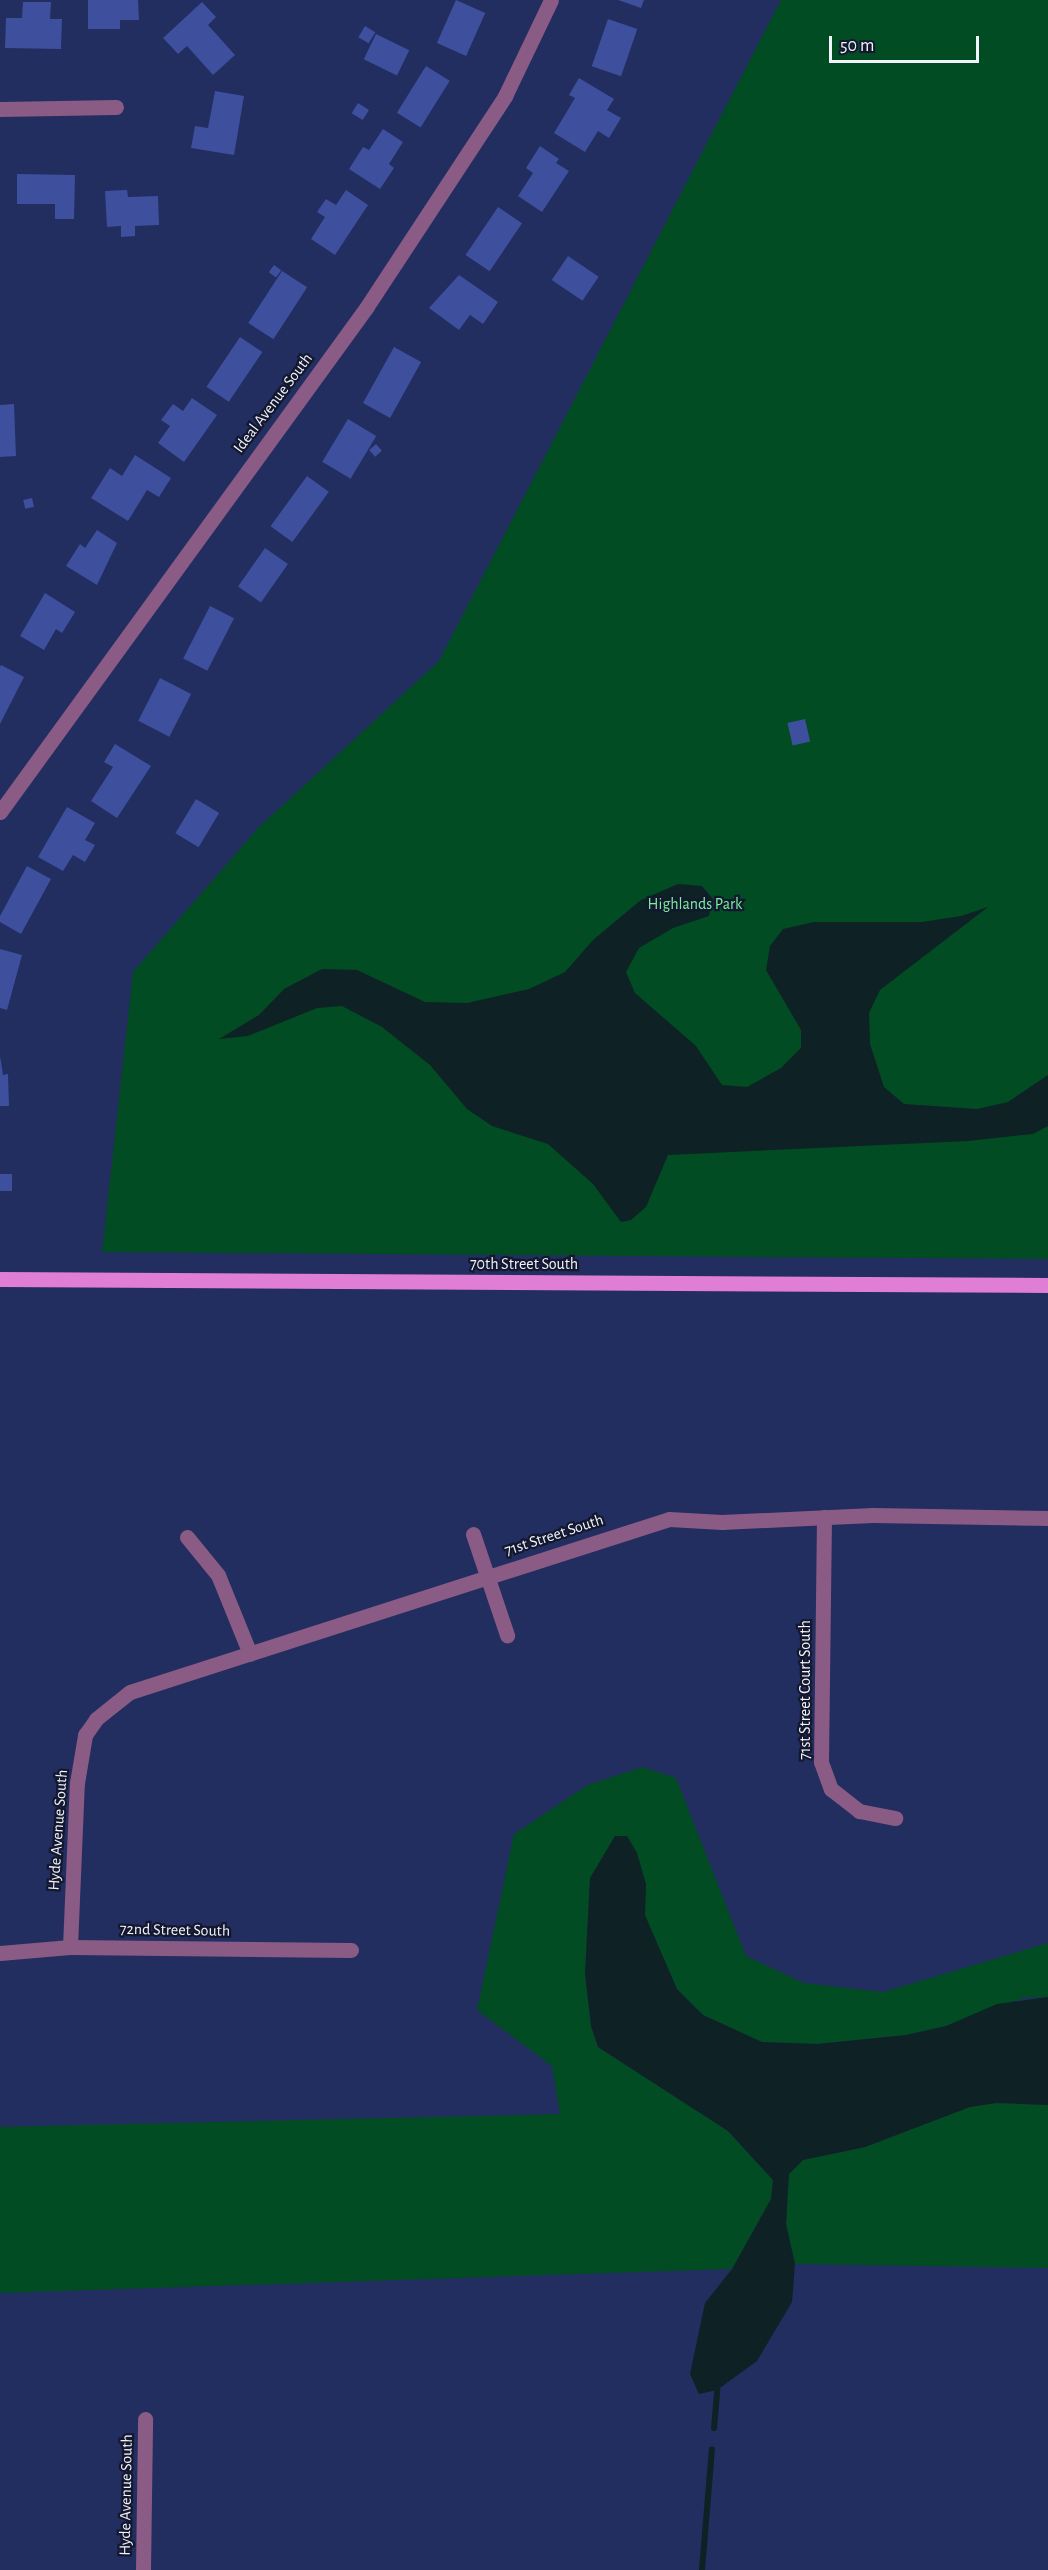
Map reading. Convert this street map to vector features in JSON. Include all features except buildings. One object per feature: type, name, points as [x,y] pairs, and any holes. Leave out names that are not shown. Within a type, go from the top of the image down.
[{"type":"main road","name":"70th Street South","points":[[0,1279],[1048,1285]]},
{"type":"street","name":"Ideal Avenue South","points":[[0,812],[366,308],[505,96],[551,0]]},
{"type":"street","points":[[0,109],[116,107]]},
{"type":"street","name":"71st Street South","points":[[96,1719],[130,1692],[669,1519],[722,1522],[824,1517],[1048,1518]]},
{"type":"street","name":"71st Street Court South","points":[[824,1517],[821,1762],[831,1789],[859,1811],[895,1818]]},
{"type":"street","points":[[473,1534],[507,1635]]},
{"type":"street","points":[[187,1537],[218,1575],[250,1654]]},
{"type":"street","name":"Hyde Avenue South","points":[[69,1947],[77,1784],[85,1736],[96,1719]]},
{"type":"street","name":"72nd Street South","points":[[0,1953],[69,1947],[351,1950]]},
{"type":"street","name":"Hyde Avenue South","points":[[143,2570],[145,2420]]},
{"type":"green space","name":"Highlands Park","points":[[781,0],[1048,0],[1048,1259],[102,1252],[133,972],[257,829],[439,661]]},
{"type":"green space","points":[[642,1767],[676,1778],[746,1956],[804,1983],[883,1992],[1048,1943],[1048,1997],[1023,1998],[946,2026],[906,2035],[817,2044],[762,2042],[703,2015],[677,1989],[644,1915],[646,1884],[590,1878],[585,1974],[591,2026],[598,2047],[728,2131],[773,2180],[771,2199],[732,2269],[0,2293],[0,2127],[560,2114],[552,2066],[477,2010],[514,1834],[588,1785]]},
{"type":"green space","points":[[996,2103],[1048,2105],[1048,2268],[795,2264],[786,2224],[787,2196],[789,2174],[803,2160],[865,2147],[970,2107]]},
{"type":"shaded area","points":[[678,884],[702,886],[713,899],[709,916],[673,928],[639,948],[626,972],[635,993],[696,1046],[722,1085],[747,1087],[781,1068],[801,1048],[801,1030],[766,970],[770,946],[783,929],[814,922],[922,922],[961,916],[988,907],[880,990],[869,1013],[870,1044],[884,1087],[904,1104],[977,1109],[1008,1102],[1048,1075],[1048,1126],[1033,1134],[968,1141],[668,1155],[646,1207],[631,1220],[621,1222],[593,1184],[548,1144],[492,1126],[467,1109],[430,1065],[382,1027],[342,1006],[317,1008],[248,1036],[219,1039],[259,1015],[284,989],[322,969],[357,970],[425,1002],[467,1003],[529,989],[565,972],[593,940],[641,900]]},
{"type":"shaded area","points":[[615,1836],[627,1836],[637,1853],[646,1884],[645,1915],[677,1989],[703,2015],[762,2042],[817,2044],[906,2035],[946,2026],[997,2004],[1048,1997],[1048,2105],[996,2103],[970,2107],[865,2147],[803,2160],[789,2174],[786,2224],[795,2264],[792,2302],[757,2361],[717,2390],[699,2394],[690,2374],[705,2303],[732,2269],[771,2199],[773,2180],[728,2131],[598,2047],[591,2026],[585,1974],[590,1878]]},
{"type":"waterway","points":[[714,2428],[717,2390]]},
{"type":"waterway","points":[[702,2570],[712,2449]]}]
